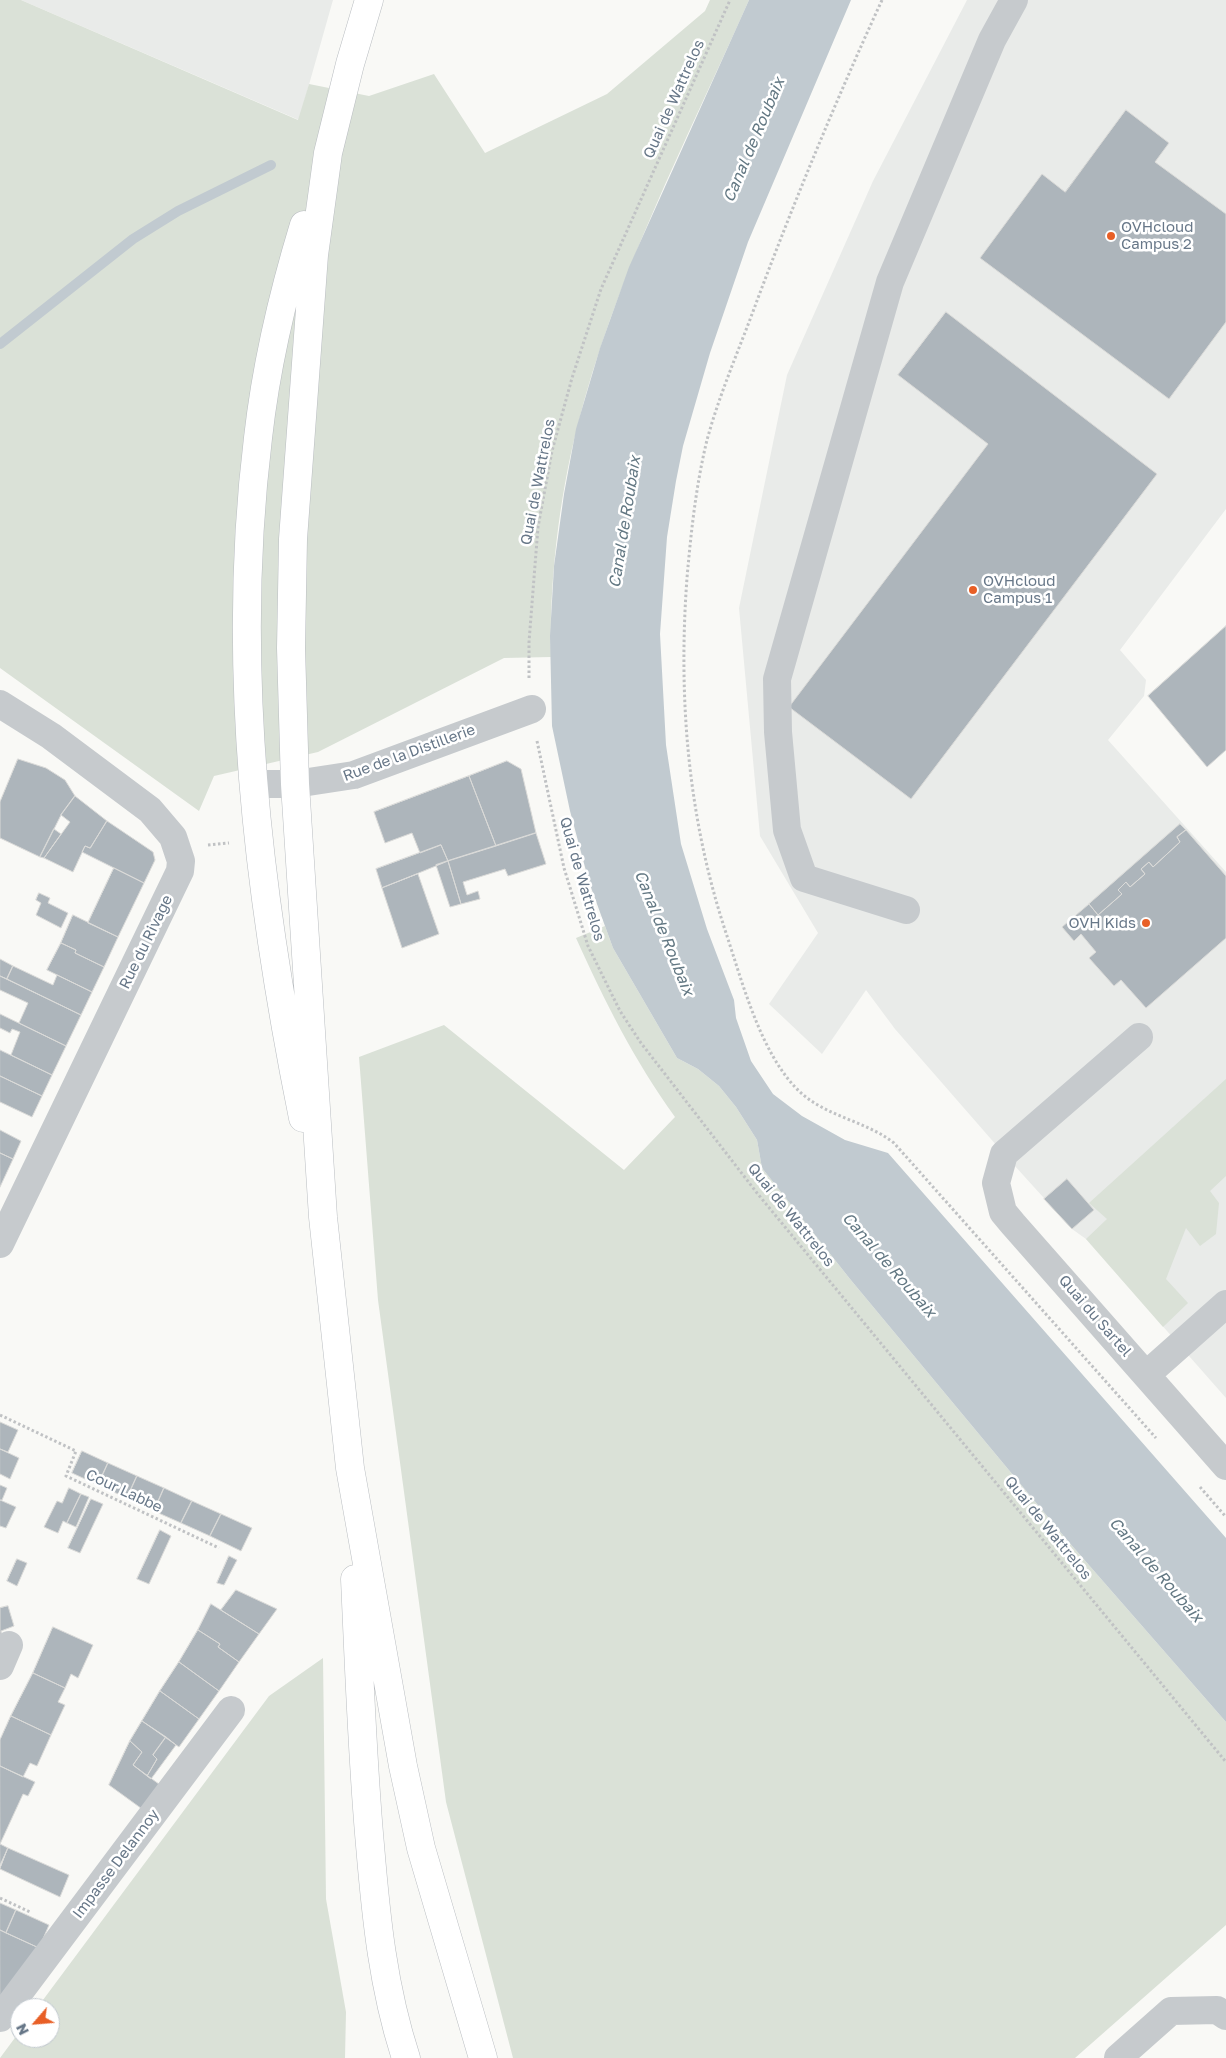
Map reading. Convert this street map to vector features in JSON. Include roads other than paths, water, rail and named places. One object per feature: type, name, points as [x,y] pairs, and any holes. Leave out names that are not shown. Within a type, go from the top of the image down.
[{"type":"main road","points":[[323,1217],[280,998],[262,879],[248,690],[248,593],[257,440],[266,380],[281,310],[310,204],[328,153],[368,0]]},
{"type":"main road","points":[[328,153],[314,255],[294,529],[291,648],[296,784],[323,1217],[350,1468],[363,1766],[376,1928],[386,1984],[406,2058]]},
{"type":"main road","points":[[350,1468],[403,1766],[421,1848],[482,2058]]},
{"type":"street","points":[[906,910],[804,878],[787,830],[778,732],[777,679],[890,282],[992,40],[1014,0]]},
{"type":"street","name":"Rue du Rivage","points":[[0,704],[51,736],[150,810],[173,836],[181,861],[180,871],[0,1244]]},
{"type":"street","name":"Rue de la Distillerie","points":[[254,784],[296,784],[354,774],[532,709]]},
{"type":"street","name":"Quai du Sartel","points":[[1139,1037],[1004,1154],[996,1183],[1003,1212],[1226,1466]]},
{"type":"street","points":[[1146,1375],[1226,1304]]},
{"type":"street","name":"Impasse Delannoy","points":[[0,2018],[231,1710]]},
{"type":"street","points":[[1118,2058],[1171,2011],[1217,2010],[1226,2016]]},
{"type":"water","name":"Canal de Roubaix","points":[[749,0],[851,0],[748,242],[710,353],[683,446],[667,537],[660,634],[666,745],[681,844],[707,929],[734,1000],[736,1018],[751,1061],[773,1094],[802,1116],[845,1140],[888,1153],[1226,1538],[1226,1722],[1067,1540],[850,1279],[762,1168],[757,1140],[736,1107],[719,1086],[698,1069],[677,1058],[613,948],[589,882],[570,811],[552,726],[550,636],[554,566],[564,494],[576,429],[600,348],[629,267]]},
{"type":"waterway","points":[[0,344],[133,239],[178,211],[271,165]]},
{"type":"place","name":"OVHcloud Campus 2","points":[[1111,236]]},
{"type":"place","name":"OVHcloud Campus 1","points":[[973,590]]},
{"type":"place","name":"OVH Kids","points":[[1146,923]]}]
